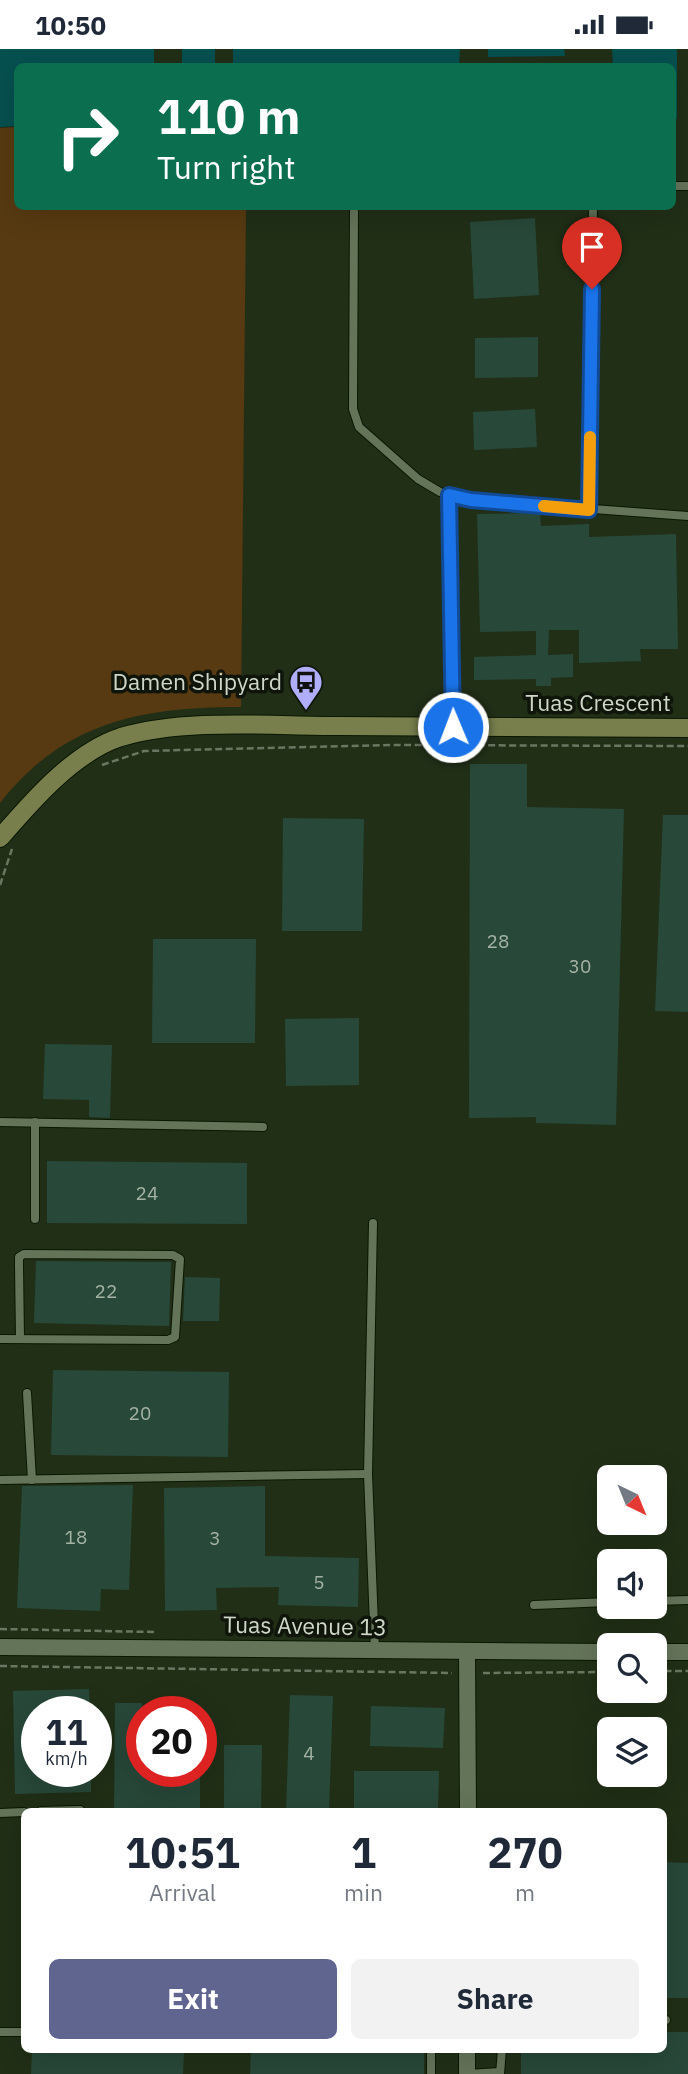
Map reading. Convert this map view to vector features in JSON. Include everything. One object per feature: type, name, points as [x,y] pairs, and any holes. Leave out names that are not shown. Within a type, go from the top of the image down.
[{"type":"street","name":"Tuas Crescent","points":[[7,841],[41,790],[91,752],[119,738],[160,729],[233,726],[688,728]]},
{"type":"street","name":"Tuas Avenue 13","points":[[0,1647],[597,1652]]},
{"type":"street","points":[[467,1651],[468,1808]]},
{"type":"street","points":[[667,1652],[688,1652]]},
{"type":"street","points":[[467,2053],[467,2074]]},
{"type":"lane","points":[[354,210],[353,409],[359,427],[418,479],[449,495],[471,500],[688,516]]},
{"type":"lane","points":[[589,510],[593,210]]},
{"type":"lane","points":[[449,495],[453,727]]},
{"type":"lane","points":[[0,1122],[263,1127]]},
{"type":"lane","points":[[34,1122],[35,1219]]},
{"type":"lane","points":[[373,1223],[368,1474],[375,1650]]},
{"type":"lane","points":[[0,1339],[167,1340],[174,1337],[180,1259],[173,1255],[24,1254],[19,1257],[20,1339]]},
{"type":"lane","points":[[27,1393],[32,1480]]},
{"type":"lane","points":[[0,1480],[368,1474]]},
{"type":"lane","points":[[667,1601],[688,1600]]},
{"type":"lane","points":[[534,1605],[597,1602]]},
{"type":"lane","points":[[0,1813],[21,1812]]},
{"type":"lane","points":[[0,2032],[21,2032]]},
{"type":"lane","points":[[431,2053],[431,2074]]},
{"type":"lane","points":[[467,2074],[500,2073],[502,2053]]},
{"type":"path","points":[[98,767],[144,751],[392,745],[688,746]]},
{"type":"path","points":[[0,885],[7,841]]},
{"type":"path","points":[[0,1666],[467,1673],[597,1672]]},
{"type":"path","points":[[667,1671],[688,1671]]},
{"type":"shaded area","points":[[14,127],[14,210],[246,210],[241,707],[171,710],[108,724],[51,753],[25,775],[0,803],[0,128]]},
{"type":"water","points":[[0,49],[154,49],[154,63],[14,63],[14,126],[0,127]]},
{"type":"water","points":[[182,49],[215,49],[215,63],[182,63]]},
{"type":"water","points":[[233,49],[460,49],[459,63],[233,63]]},
{"type":"water","points":[[488,49],[564,49],[565,56],[488,57]]},
{"type":"water","points":[[612,49],[677,49],[677,119],[676,63],[613,63]]},
{"type":"building","points":[[535,218],[539,295],[474,299],[470,222]]},
{"type":"building","points":[[538,337],[538,377],[475,378],[475,338]]},
{"type":"building","points":[[535,409],[537,447],[474,450],[473,412]]},
{"type":"building","points":[[540,513],[541,526],[589,524],[589,537],[676,534],[678,649],[640,649],[641,661],[579,663],[579,630],[549,630],[548,655],[573,654],[573,677],[551,678],[551,686],[536,686],[536,679],[474,680],[474,657],[536,655],[536,631],[480,632],[477,514]]},
{"type":"building","points":[[470,764],[527,764],[527,807],[624,809],[616,1125],[536,1123],[536,1117],[469,1118]]},
{"type":"building","points":[[663,815],[688,815],[688,1012],[655,1011]]},
{"type":"building","points":[[283,818],[364,819],[362,931],[282,931]]},
{"type":"building","points":[[153,939],[256,939],[255,1043],[152,1043]]},
{"type":"building","points":[[359,1018],[359,1085],[286,1086],[285,1019]]},
{"type":"building","points":[[45,1044],[112,1045],[110,1118],[89,1117],[89,1100],[43,1099]]},
{"type":"building","points":[[47,1161],[247,1163],[247,1224],[47,1223]]},
{"type":"building","points":[[36,1261],[171,1262],[169,1326],[34,1323]]},
{"type":"building","points":[[185,1277],[220,1278],[219,1321],[183,1321]]},
{"type":"building","points":[[53,1370],[229,1372],[228,1457],[51,1455]]},
{"type":"building","points":[[133,1485],[129,1590],[101,1589],[100,1611],[17,1608],[22,1486]]},
{"type":"building","points":[[265,1486],[265,1556],[359,1558],[358,1607],[278,1605],[279,1587],[216,1588],[217,1610],[165,1611],[164,1488]]},
{"type":"building","points":[[89,1689],[89,1696],[21,1696],[21,1787],[91,1787],[91,1792],[15,1794],[13,1691]]},
{"type":"building","points":[[290,1695],[333,1696],[329,1808],[286,1808]]},
{"type":"building","points":[[115,1703],[126,1703],[126,1787],[200,1787],[200,1808],[114,1808]]},
{"type":"building","points":[[371,1706],[445,1708],[443,1748],[370,1746]]},
{"type":"building","points":[[224,1745],[262,1745],[261,1808],[224,1808]]},
{"type":"building","points":[[354,1771],[439,1771],[438,1808],[354,1808]]},
{"type":"building","points":[[667,1862],[688,1863],[688,1998],[667,1998]]},
{"type":"building","points":[[667,2032],[688,2032],[688,2074],[521,2074],[521,2053],[667,2053]]},
{"type":"building","points":[[32,2053],[184,2053],[183,2074],[31,2074]]},
{"type":"building","points":[[251,2053],[424,2053],[424,2074],[250,2074]]},
{"type":"slow traffic","points":[[544,506],[589,510],[590,437]]},
{"type":"place","name":"Damen Shipyard","points":[[306,712]]},
{"type":"route","points":[[453,727],[449,495],[471,500],[589,510],[592,289]]}]
